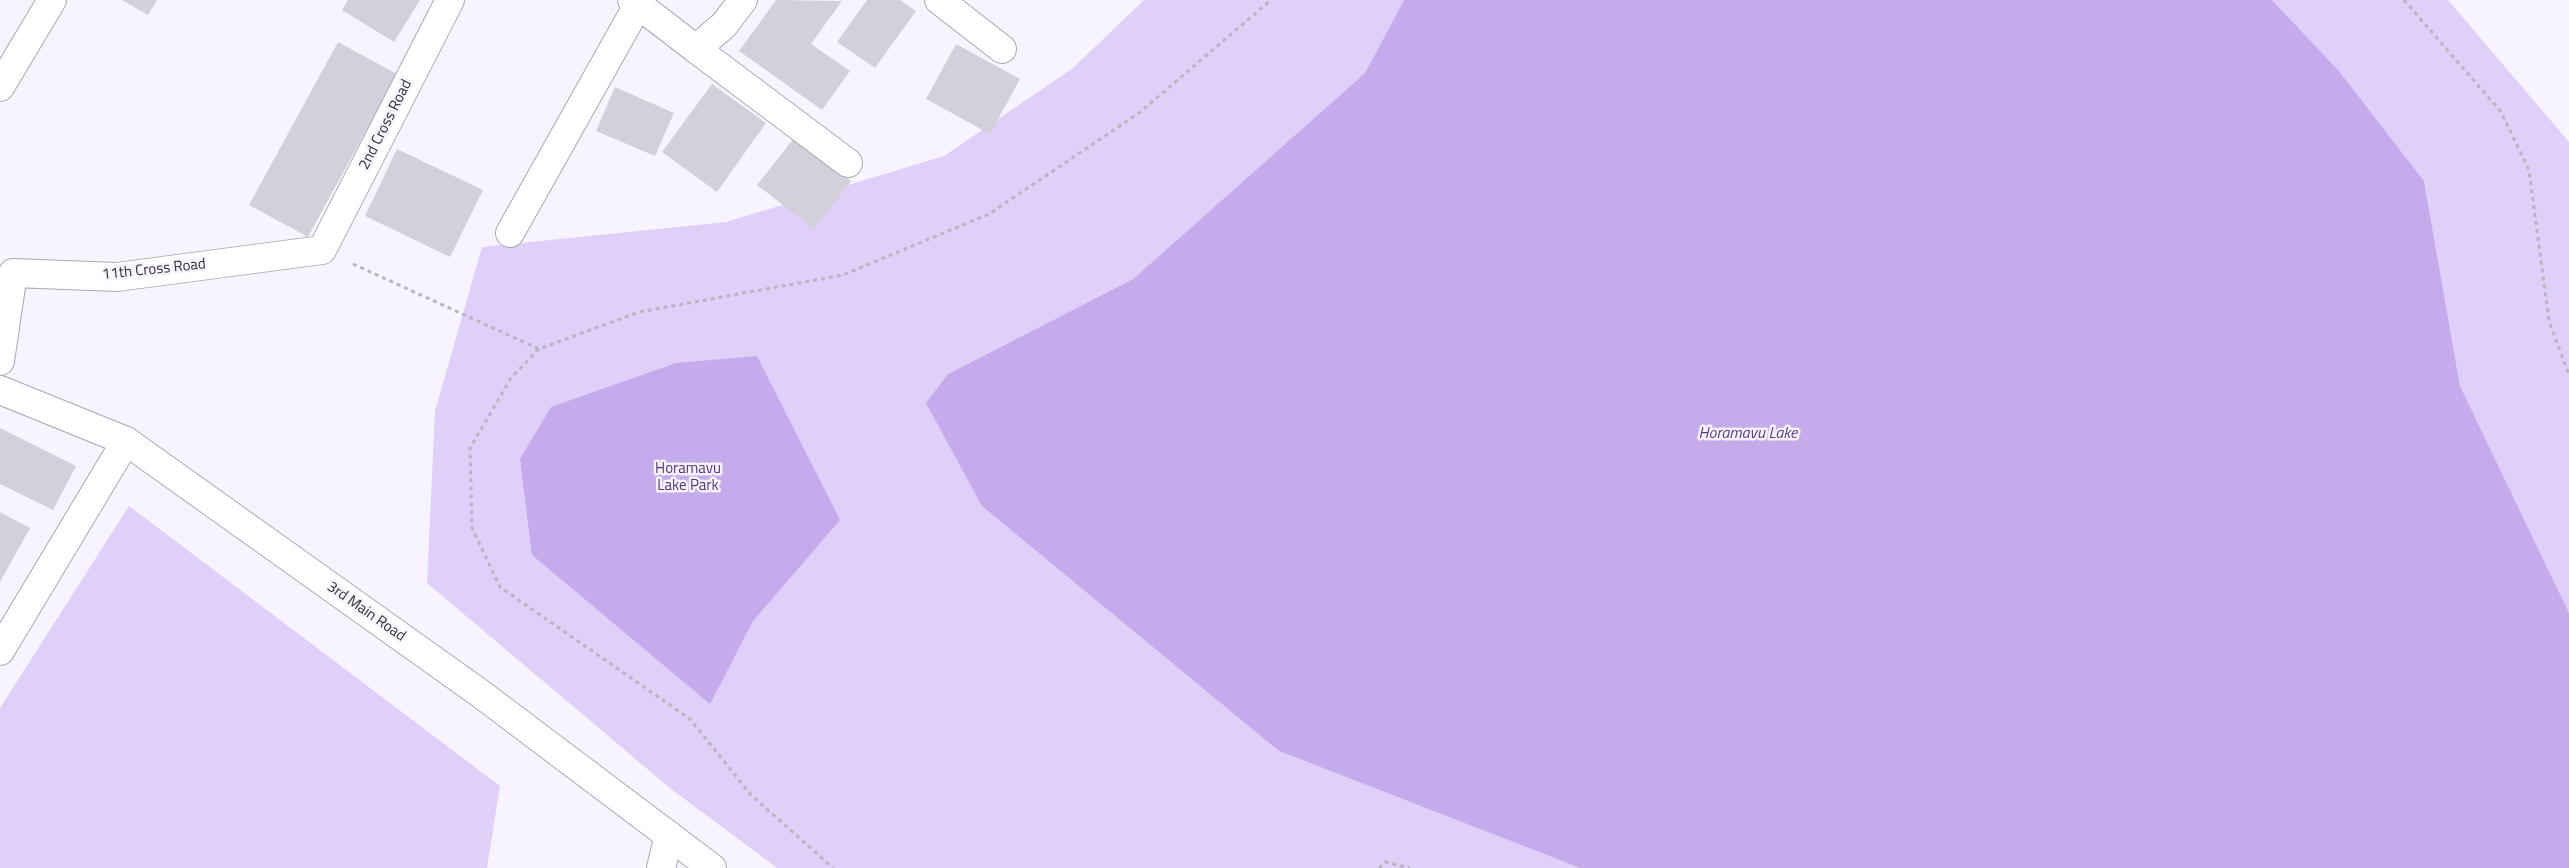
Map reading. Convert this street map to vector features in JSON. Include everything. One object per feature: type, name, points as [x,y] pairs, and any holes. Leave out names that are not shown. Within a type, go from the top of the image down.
[{"type":"street","points":[[0,88],[52,0]]},
{"type":"street","name":"2nd Cross Road","points":[[322,250],[450,0]]},
{"type":"street","points":[[696,49],[724,25],[743,0]]},
{"type":"street","points":[[938,0],[1002,49]]},
{"type":"street","points":[[510,233],[635,3],[848,163]]},
{"type":"street","name":"11th Cross Road","points":[[0,362],[7,270],[117,277],[322,250]]},
{"type":"street","name":"3rd Main Road","points":[[0,390],[126,441],[481,694],[712,868]]},
{"type":"street","points":[[0,651],[126,441]]},
{"type":"street","points":[[661,868],[669,835]]},
{"type":"path","points":[[833,868],[751,795],[690,719],[500,587],[472,528],[470,448],[511,378],[539,349],[639,312],[843,275],[989,214],[1139,112],[1271,0]]},
{"type":"path","points":[[2404,0],[2501,112],[2529,170],[2549,321],[2569,375]]},
{"type":"path","points":[[322,250],[539,349]]},
{"type":"path","points":[[1379,868],[1385,862],[1410,868]]},
{"type":"green space","name":"Horamavu Lake Park","points":[[1144,0],[1404,0],[1365,73],[1133,279],[948,374],[1279,751],[1580,868],[777,868],[671,789],[427,583],[435,411],[482,247],[726,222],[944,156],[1073,68]]},
{"type":"green space","points":[[2272,0],[2448,0],[2569,142],[2569,613],[2460,386],[2424,181],[2339,71]]},
{"type":"green space","points":[[129,506],[500,786],[487,868],[0,868],[0,708]]},
{"type":"water","name":"Horamavu Lake","points":[[1404,0],[2272,0],[2339,71],[2424,181],[2460,386],[2569,613],[2569,868],[1580,868],[1279,751],[982,506],[926,403],[948,374],[1133,279],[1365,73]]},
{"type":"water","points":[[757,356],[840,520],[753,621],[710,704],[532,555],[520,459],[551,407],[676,363]]},
{"type":"building","points":[[122,0],[157,0],[148,15]]},
{"type":"building","points":[[348,0],[420,0],[394,42],[342,10]]},
{"type":"building","points":[[776,0],[842,1],[811,44],[850,71],[822,110],[739,51]]},
{"type":"building","points":[[867,0],[900,0],[916,11],[875,68],[837,42]]},
{"type":"building","points":[[338,42],[397,74],[308,237],[249,205]]},
{"type":"building","points":[[956,44],[1020,79],[990,134],[926,99]]},
{"type":"building","points":[[712,84],[766,123],[717,192],[662,152]]},
{"type":"building","points":[[615,87],[674,113],[655,156],[596,131]]},
{"type":"building","points":[[794,138],[851,181],[814,229],[757,185]]},
{"type":"building","points":[[397,149],[483,190],[450,257],[365,216]]},
{"type":"building","points":[[0,428],[76,466],[53,510],[0,484]]},
{"type":"building","points":[[0,512],[30,528],[0,582]]}]
